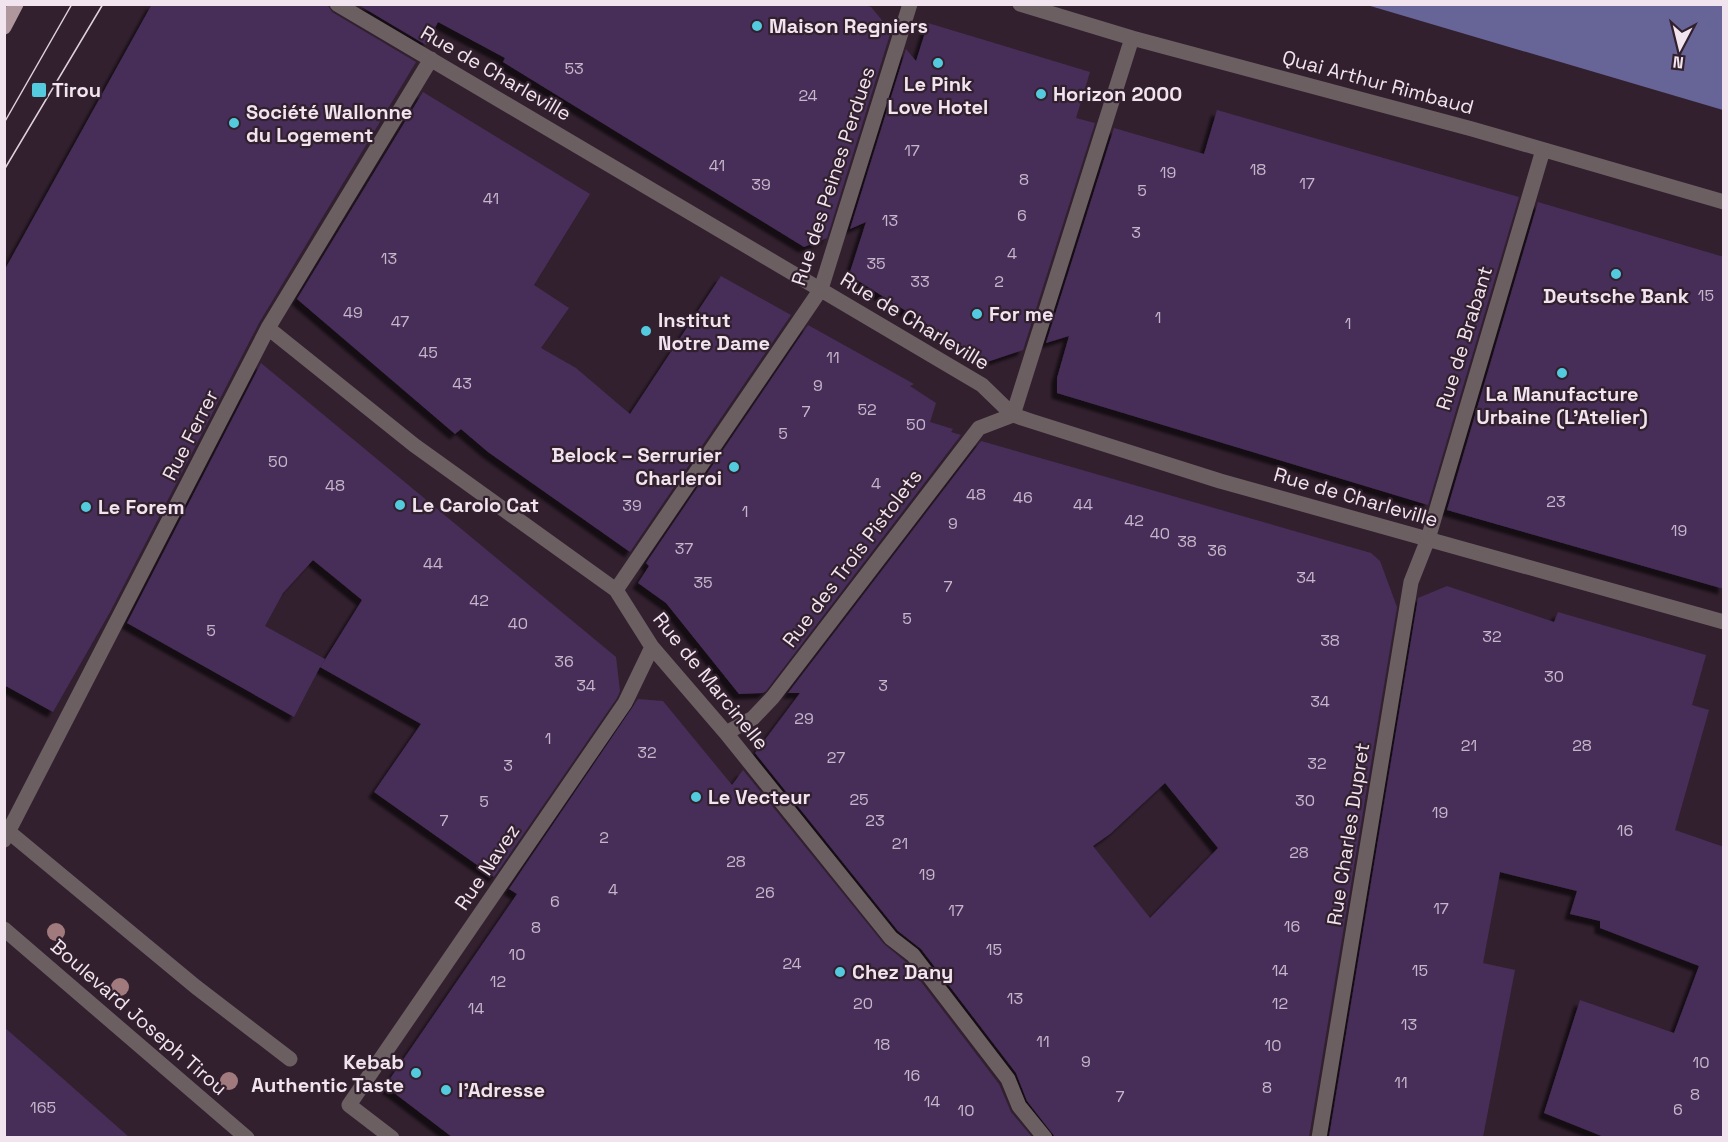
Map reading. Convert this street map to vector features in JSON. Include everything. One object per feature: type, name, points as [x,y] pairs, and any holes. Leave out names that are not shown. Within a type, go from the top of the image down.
[{"type":"main road","points":[[4,27],[16,4]]},
{"type":"street","name":"Rue de Charleville","points":[[337,4],[982,385],[1014,415],[1220,481],[1724,622]]},
{"type":"street","name":"Rue des Peines Perdues","points":[[616,590],[821,289],[910,4]]},
{"type":"street","name":"Quai Arthur Rimbaud","points":[[1020,4],[1131,38],[1472,129],[1724,202]]},
{"type":"street","points":[[1014,415],[1131,38]]},
{"type":"street","name":"Rue Ferrer","points":[[7,836],[268,328],[431,59]]},
{"type":"street","name":"Rue de Brabant","points":[[1428,539],[1542,150]]},
{"type":"street","name":"Rue de Marcinelle","points":[[268,328],[414,445],[616,590],[652,647],[726,733],[891,939],[913,955],[1008,1078],[1019,1106],[1045,1137]]},
{"type":"street","name":"Rue des Trois Pistolets","points":[[726,733],[753,718],[773,697],[978,428],[1014,415]]},
{"type":"street","name":"Rue Charles Dupret","points":[[1319,1137],[1412,582],[1428,539]]},
{"type":"street","name":"Rue Navez","points":[[392,1137],[349,1105],[625,703],[652,647]]},
{"type":"street","points":[[7,836],[290,1059]]},
{"type":"street","name":"Boulevard Joseph Tirou","points":[[4,929],[246,1137]]},
{"type":"shaded area","points":[[1367,5],[1723,5],[1723,110]]},
{"type":"building","points":[[152,4],[327,4],[332,12],[416,62],[259,323],[110,612],[53,712],[4,685],[4,271]]},
{"type":"building","points":[[357,4],[861,4],[871,7],[891,31],[827,238],[804,247],[503,62],[505,58],[438,22],[426,45]]},
{"type":"building","points":[[928,23],[1090,72],[1076,118],[1095,123],[1023,350],[987,362],[849,275],[866,222],[850,229],[906,49],[916,61]]},
{"type":"building","points":[[423,92],[590,194],[534,285],[569,308],[541,348],[576,368],[630,414],[721,276],[791,315],[630,552],[488,452],[461,429],[455,434],[297,299]]},
{"type":"building","points":[[1217,110],[1519,197],[1428,505],[1057,393],[1057,378],[1069,336],[1046,343],[1114,128],[1204,154]]},
{"type":"building","points":[[1538,202],[1724,257],[1724,589],[1447,510]]},
{"type":"building","points":[[808,325],[914,384],[910,386],[936,403],[930,422],[953,429],[951,432],[961,435],[766,691],[739,694],[666,603],[638,583],[649,566],[646,563]]},
{"type":"building","points":[[261,363],[616,657],[620,691],[494,877],[374,792],[421,724],[320,667],[294,717],[127,623]],"holes":[[[313,560],[362,600],[321,666],[325,659],[265,626],[283,593]]]},
{"type":"building","points":[[981,441],[1371,553],[1380,561],[1397,607],[1309,1137],[1055,1137],[1027,1101],[1016,1073],[921,949],[898,931],[755,753],[800,693],[788,693]],"holes":[[[1165,783],[1218,848],[1150,918],[1093,846],[1110,834]]]},
{"type":"building","points":[[1447,586],[1554,622],[1558,612],[1706,655],[1692,705],[1709,710],[1675,830],[1724,847],[1724,1137],[1604,1137],[1544,1113],[1580,1000],[1674,1033],[1699,966],[1600,928],[1600,921],[1570,914],[1577,891],[1500,872],[1483,963],[1515,970],[1483,1137],[1329,1137],[1418,598]]},
{"type":"building","points":[[638,699],[663,701],[732,785],[743,770],[884,944],[906,962],[999,1084],[1011,1112],[1032,1137],[452,1137],[385,1086],[517,894],[509,889]]},
{"type":"building","points":[[4,1027],[44,1062],[129,1137],[4,1137]]},
{"type":"tram line","points":[[4,123],[72,4]]},
{"type":"tram line","points":[[4,170],[103,4]]},
{"type":"place","name":"Maison Regniers","points":[[757,26]]},
{"type":"place","name":"Le Pink Love Hotel","points":[[938,63]]},
{"type":"place","name":"Tirou","points":[[39,90]]},
{"type":"place","name":"Horizon 2000","points":[[1041,94]]},
{"type":"place","name":"Société Wallonne du Logement","points":[[234,123]]},
{"type":"place","name":"Deutsche Bank","points":[[1616,274]]},
{"type":"place","name":"For me","points":[[977,314]]},
{"type":"place","name":"Institut Notre Dame","points":[[646,331]]},
{"type":"place","name":"La Manufacture Urbaine (L'Atelier)","points":[[1562,373]]},
{"type":"place","name":"Belock – Serrurier Charleroi","points":[[734,467]]},
{"type":"place","name":"Le Carolo Cat","points":[[400,505]]},
{"type":"place","name":"Le Forem","points":[[86,507]]},
{"type":"place","name":"Le Vecteur","points":[[696,797]]},
{"type":"place","name":"Chez Dany","points":[[840,972]]},
{"type":"place","name":"Kebab Authentic Taste","points":[[416,1073]]},
{"type":"place","name":"l’Adresse","points":[[446,1090]]}]
